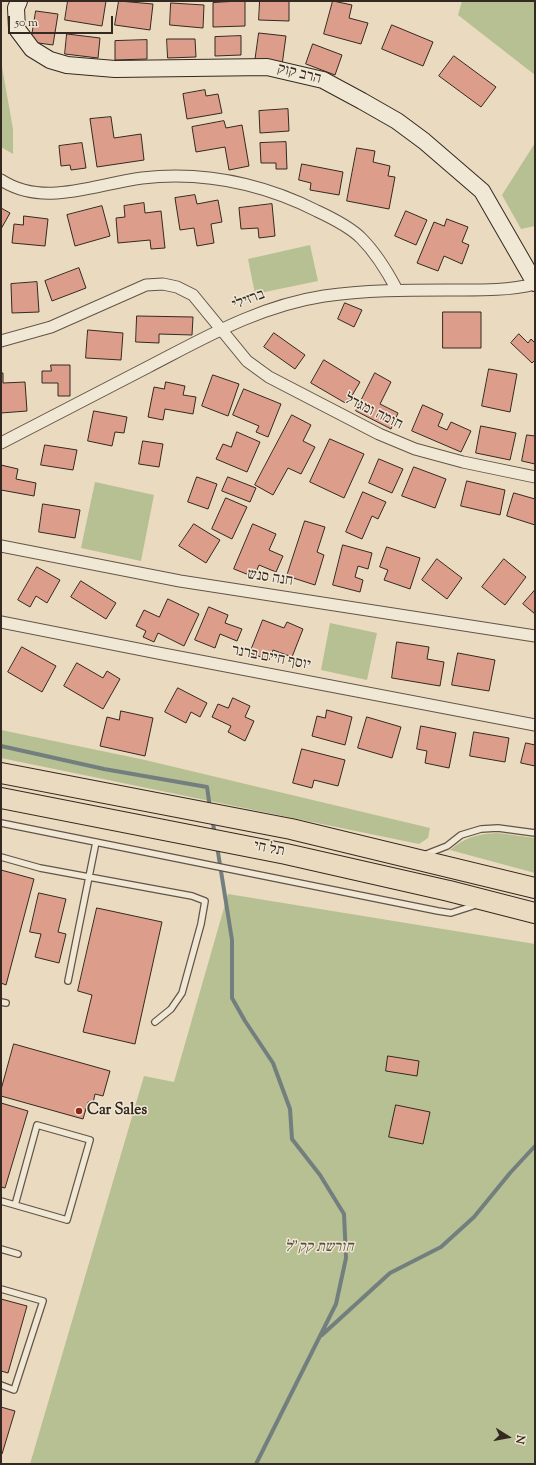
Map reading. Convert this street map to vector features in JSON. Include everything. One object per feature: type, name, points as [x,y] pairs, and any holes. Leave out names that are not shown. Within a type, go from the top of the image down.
[{"type":"highway","name":"תל חי","points":[[1,773],[291,830],[415,858],[535,888]]},
{"type":"highway","name":"תל חי","points":[[1,798],[286,854],[535,913]]},
{"type":"street","name":"הרב קוק","points":[[19,1],[16,8],[17,29],[32,49],[50,60],[68,65],[114,69],[267,67],[323,80],[362,101],[397,121],[424,141],[482,191],[535,283]]},
{"type":"street","points":[[1,180],[24,192],[45,194],[142,178],[177,176],[219,179],[256,186],[303,204],[331,218],[360,237],[378,257],[397,290]]},
{"type":"street","name":"ברזילי","points":[[1,443],[248,316],[281,305],[324,296],[359,292],[397,290],[493,290],[535,283]]},
{"type":"street","name":"חומה ומגדל","points":[[1,341],[52,327],[146,285],[163,284],[177,287],[193,295],[220,330],[247,361],[269,377],[379,434],[415,449],[462,462],[535,477]]},
{"type":"street","name":"חנה סנש","points":[[1,546],[180,581],[535,636]]},
{"type":"street","name":"יוסף חיים ברנר","points":[[1,622],[165,655],[535,725]]},
{"type":"lane","points":[[1,823],[438,911],[451,913],[465,910],[486,901]]},
{"type":"lane","points":[[415,858],[447,846],[461,835],[481,829],[498,828],[535,833]]},
{"type":"lane","points":[[68,981],[96,842]]},
{"type":"lane","points":[[1,857],[40,868],[192,896],[205,902],[202,924],[182,993],[171,1008],[155,1022]]},
{"type":"lane","points":[[1,1201],[67,1220],[90,1140],[37,1125],[15,1205]]},
{"type":"lane","points":[[1,1249],[18,1254]]},
{"type":"lane","points":[[1,1289],[43,1301],[14,1390],[1,1385]]},
{"type":"green space","points":[[462,1],[535,1],[535,75],[458,15]]},
{"type":"green space","points":[[1,61],[13,129],[13,154],[1,147]]},
{"type":"green space","points":[[535,143],[535,226],[521,229],[502,195]]},
{"type":"green space","points":[[310,245],[318,281],[255,294],[248,259]]},
{"type":"green space","points":[[95,482],[154,495],[141,561],[81,548]]},
{"type":"green space","points":[[330,623],[377,633],[367,680],[321,670]]},
{"type":"green space","points":[[1,730],[145,760],[430,828],[428,838],[419,844],[1,758]]},
{"type":"green space","points":[[498,833],[535,838],[535,873],[450,850],[461,842],[472,837]]},
{"type":"green space","name":"חורשת קק\"ל","points":[[228,894],[535,944],[535,1464],[30,1464],[144,1076],[174,1082]]},
{"type":"building","points":[[68,1],[106,1],[102,26],[65,20]]},
{"type":"building","points":[[119,1],[153,4],[150,30],[115,25]]},
{"type":"building","points":[[245,1],[245,26],[213,27],[213,3]]},
{"type":"building","points":[[260,1],[289,1],[289,21],[259,20]]},
{"type":"building","points":[[333,1],[352,5],[349,18],[368,23],[361,44],[324,34]]},
{"type":"building","points":[[171,3],[204,5],[203,28],[170,25]]},
{"type":"building","points":[[36,11],[58,14],[53,45],[31,42]]},
{"type":"building","points":[[392,25],[433,42],[423,66],[382,49]]},
{"type":"building","points":[[259,33],[286,36],[282,65],[255,62]]},
{"type":"building","points":[[67,34],[100,38],[98,58],[65,54]]},
{"type":"building","points":[[241,36],[241,55],[215,56],[215,37]]},
{"type":"building","points":[[167,39],[195,39],[196,57],[168,58]]},
{"type":"building","points":[[147,40],[147,59],[115,60],[115,41]]},
{"type":"building","points":[[313,44],[342,55],[335,75],[306,64]]},
{"type":"building","points":[[454,56],[496,87],[481,107],[439,76]]},
{"type":"building","points":[[205,90],[206,96],[218,94],[222,113],[187,119],[183,94]]},
{"type":"building","points":[[288,109],[289,131],[260,133],[259,111]]},
{"type":"building","points":[[111,117],[114,138],[141,134],[144,160],[97,167],[90,119]]},
{"type":"building","points":[[224,121],[226,128],[242,125],[249,166],[229,170],[225,147],[196,152],[192,127]]},
{"type":"building","points":[[286,142],[287,169],[276,169],[276,163],[261,163],[260,143]]},
{"type":"building","points":[[82,143],[86,168],[71,170],[70,165],[61,166],[59,146]]},
{"type":"building","points":[[357,148],[375,151],[373,162],[390,166],[388,176],[395,177],[389,209],[347,201]]},
{"type":"building","points":[[302,164],[343,172],[339,195],[310,190],[311,183],[299,180]]},
{"type":"building","points":[[195,195],[197,204],[218,200],[222,222],[211,224],[214,243],[197,246],[194,228],[180,230],[175,198]]},
{"type":"building","points":[[144,203],[145,213],[161,211],[165,248],[151,249],[150,240],[118,243],[116,218],[125,217],[124,206]]},
{"type":"building","points":[[272,204],[275,236],[259,238],[258,228],[241,229],[239,208]]},
{"type":"building","points":[[102,206],[110,236],[75,246],[67,215]]},
{"type":"building","points":[[1,208],[10,213],[1,229]]},
{"type":"building","points":[[406,211],[427,220],[416,245],[395,236]]},
{"type":"building","points":[[24,216],[48,219],[45,246],[12,243],[14,224],[23,225]]},
{"type":"building","points":[[447,219],[468,227],[462,242],[469,245],[462,264],[444,256],[438,271],[417,263],[434,222],[444,226]]},
{"type":"building","points":[[79,268],[86,288],[52,301],[45,281]]},
{"type":"building","points":[[37,282],[39,312],[12,313],[11,284]]},
{"type":"building","points":[[345,303],[362,310],[354,327],[338,319]]},
{"type":"building","points":[[443,312],[481,312],[481,348],[443,348]]},
{"type":"building","points":[[137,316],[193,317],[192,335],[159,334],[159,343],[136,342]]},
{"type":"building","points":[[88,330],[123,333],[121,360],[86,358]]},
{"type":"building","points":[[274,333],[305,355],[295,369],[264,347]]},
{"type":"building","points":[[519,334],[528,343],[531,339],[535,343],[535,360],[532,363],[511,343]]},
{"type":"building","points":[[324,360],[360,382],[347,404],[311,383]]},
{"type":"building","points":[[51,365],[70,365],[70,396],[58,396],[58,383],[42,383],[42,371],[51,371]]},
{"type":"building","points":[[489,369],[517,374],[510,412],[482,406]]},
{"type":"building","points":[[1,373],[3,373],[3,383],[25,382],[27,411],[1,413]]},
{"type":"building","points":[[375,373],[391,382],[380,404],[398,413],[391,429],[356,411]]},
{"type":"building","points":[[213,375],[239,384],[228,416],[202,406]]},
{"type":"building","points":[[166,382],[185,386],[183,395],[196,397],[193,414],[165,409],[163,420],[148,417],[154,387],[164,389]]},
{"type":"building","points":[[244,389],[281,404],[268,437],[256,432],[259,426],[233,415]]},
{"type":"building","points":[[423,405],[443,414],[438,426],[447,430],[451,422],[471,431],[461,452],[412,431]]},
{"type":"building","points":[[94,411],[127,417],[124,433],[115,432],[112,446],[88,441]]},
{"type":"building","points":[[292,415],[311,425],[303,441],[315,447],[301,474],[288,468],[273,495],[255,485]]},
{"type":"building","points":[[481,426],[516,433],[510,460],[476,453]]},
{"type":"building","points":[[237,432],[260,442],[247,472],[216,459],[223,444],[231,447]]},
{"type":"building","points":[[527,435],[535,436],[535,464],[522,461]]},
{"type":"building","points":[[330,439],[364,454],[344,498],[310,482]]},
{"type":"building","points":[[143,441],[163,444],[159,467],[139,464]]},
{"type":"building","points":[[45,445],[77,450],[73,470],[41,465]]},
{"type":"building","points":[[379,459],[403,469],[392,493],[369,483]]},
{"type":"building","points":[[1,465],[18,469],[16,479],[36,483],[34,496],[1,490]]},
{"type":"building","points":[[414,467],[446,479],[435,508],[402,496]]},
{"type":"building","points":[[197,477],[217,484],[208,509],[188,502]]},
{"type":"building","points":[[228,477],[256,488],[250,502],[222,491]]},
{"type":"building","points":[[467,481],[505,490],[500,515],[461,506]]},
{"type":"building","points":[[363,492],[386,502],[378,519],[372,516],[362,539],[346,532]]},
{"type":"building","points":[[514,493],[535,499],[535,525],[507,516]]},
{"type":"building","points":[[226,498],[247,507],[232,539],[212,529]]},
{"type":"building","points":[[43,504],[80,510],[75,538],[39,532]]},
{"type":"building","points":[[305,521],[325,527],[317,552],[324,555],[315,585],[287,576]]},
{"type":"building","points":[[194,524],[220,540],[206,563],[179,546]]},
{"type":"building","points":[[253,524],[276,534],[269,550],[283,556],[276,572],[259,565],[254,577],[234,569]]},
{"type":"building","points":[[343,545],[372,553],[368,569],[358,566],[355,577],[363,580],[360,592],[333,585]]},
{"type":"building","points":[[387,547],[420,558],[410,589],[384,580],[388,570],[380,567]]},
{"type":"building","points":[[437,559],[462,578],[447,599],[422,580]]},
{"type":"building","points":[[504,559],[526,577],[505,605],[482,587]]},
{"type":"building","points":[[37,567],[60,580],[47,603],[36,596],[30,607],[18,600]]},
{"type":"building","points":[[81,581],[116,603],[106,619],[71,597]]},
{"type":"building","points":[[535,590],[535,614],[523,604]]},
{"type":"building","points":[[168,599],[199,614],[184,646],[158,633],[154,642],[143,637],[146,631],[136,626],[144,610],[159,617]]},
{"type":"building","points":[[209,607],[228,615],[225,623],[242,629],[237,641],[220,634],[215,648],[195,640]]},
{"type":"building","points":[[263,620],[284,628],[287,622],[303,629],[292,657],[273,650],[269,660],[250,653]]},
{"type":"building","points":[[397,642],[429,647],[427,659],[444,662],[440,686],[392,678]]},
{"type":"building","points":[[22,647],[56,666],[42,692],[8,672]]},
{"type":"building","points":[[458,653],[495,660],[489,691],[452,685]]},
{"type":"building","points":[[77,663],[103,678],[107,671],[120,679],[103,709],[64,686]]},
{"type":"building","points":[[178,688],[207,703],[200,717],[191,712],[186,723],[165,712]]},
{"type":"building","points":[[233,698],[250,706],[245,717],[254,721],[245,741],[228,732],[231,726],[212,717],[218,704],[228,708]]},
{"type":"building","points":[[327,710],[352,717],[345,745],[312,736],[317,716],[325,718]]},
{"type":"building","points":[[121,711],[153,718],[145,756],[100,746],[107,717],[119,720]]},
{"type":"building","points":[[367,717],[401,727],[392,758],[358,748]]},
{"type":"building","points":[[421,726],[456,733],[449,768],[425,763],[427,751],[417,749]]},
{"type":"building","points":[[474,732],[509,738],[505,762],[470,756]]},
{"type":"building","points":[[526,743],[535,745],[535,766],[521,763]]},
{"type":"building","points":[[302,749],[345,760],[338,786],[314,780],[312,788],[293,783]]},
{"type":"building","points":[[1,870],[34,879],[6,985],[1,983]]},
{"type":"building","points":[[39,893],[66,899],[58,932],[66,934],[59,963],[35,957],[41,934],[30,932]]},
{"type":"building","points":[[97,908],[162,922],[135,1044],[83,1032],[92,995],[78,991]]},
{"type":"building","points":[[14,1044],[110,1071],[103,1096],[95,1094],[93,1103],[88,1102],[83,1119],[1,1096],[1,1090]]},
{"type":"building","points":[[388,1056],[419,1061],[417,1076],[386,1071]]},
{"type":"building","points":[[1,1103],[28,1111],[5,1188],[1,1187]]},
{"type":"building","points":[[396,1105],[430,1112],[423,1144],[389,1137]]},
{"type":"building","points":[[1,1299],[27,1306],[8,1373],[1,1371]]},
{"type":"building","points":[[1,1407],[15,1411],[2,1454],[1,1454]]},
{"type":"waterway","points":[[1,746],[104,769],[207,787],[210,808]]},
{"type":"waterway","points":[[212,819],[215,834]]},
{"type":"waterway","points":[[217,846],[232,940],[232,998],[245,1021],[273,1063],[290,1109],[292,1139],[320,1175],[344,1214],[346,1258],[336,1304],[317,1342]]},
{"type":"waterway","points":[[322,1335],[390,1273],[441,1247],[474,1217],[510,1173],[535,1146]]},
{"type":"waterway","points":[[256,1464],[318,1340]]},
{"type":"place","name":"Car Sales","points":[[79,1111]]}]
